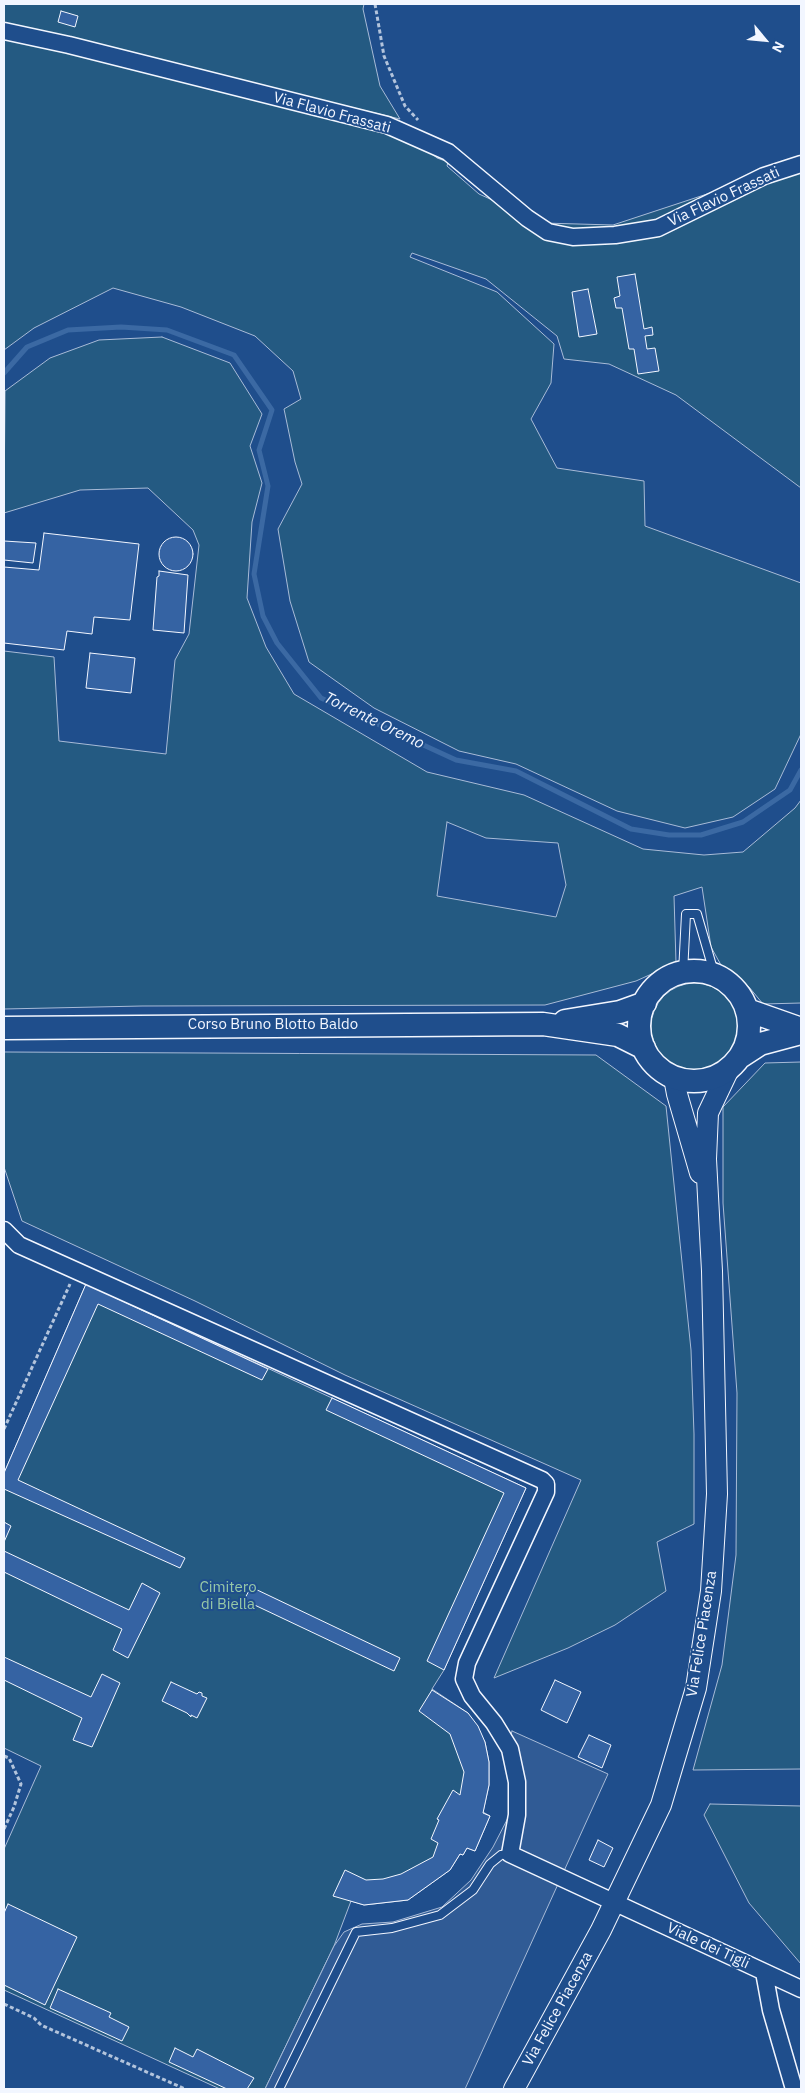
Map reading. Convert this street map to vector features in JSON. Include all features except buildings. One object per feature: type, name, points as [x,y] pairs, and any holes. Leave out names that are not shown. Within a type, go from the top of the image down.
[{"type":"main road","points":[[734,1063],[747,1042],[749,1026],[747,1010],[739,995],[729,984],[715,976],[699,972],[683,973],[667,979],[654,989],[645,1003],[640,1018],[640,1033],[644,1048],[652,1061],[662,1071],[674,1078],[702,1081],[716,1077],[760,1044],[801,1031]]},
{"type":"main road","name":"Corso Bruno Blotto Baldo","points":[[4,1028],[543,1024],[620,1012],[645,1003]]},
{"type":"main road","points":[[747,1010],[801,1031]]},
{"type":"main road","name":"Corso Bruno Blotto Baldo","points":[[543,1024],[618,1035],[644,1048]]},
{"type":"street","name":"Via Flavio Frassati","points":[[4,31],[69,45],[387,125],[448,152],[527,218],[548,232],[574,237],[615,235],[658,228],[764,176],[801,164]]},
{"type":"street","name":"Via Felice Piacenza","points":[[514,2089],[614,1904],[661,1805],[696,1688],[711,1591],[717,1494],[708,1199],[708,1113],[734,1063]]},
{"type":"street","name":"Via Felice Piacenza","points":[[674,1078],[708,1199]]},
{"type":"street","points":[[4,1230],[19,1245],[542,1480],[546,1484],[546,1492],[467,1663],[464,1678],[472,1696],[494,1723],[510,1749],[516,1782],[517,1815],[510,1854]]},
{"type":"street","name":"Viale dei Tigli","points":[[510,1854],[614,1904],[801,1989]]},
{"type":"street","points":[[764,1972],[771,2010],[794,2089]]},
{"type":"lane","points":[[683,973],[686,914],[697,914],[715,976]]},
{"type":"lane","points":[[279,2089],[356,1932],[392,1928],[440,1915],[472,1890],[490,1864],[502,1855],[510,1854]]},
{"type":"path","points":[[375,4],[384,56],[405,106],[424,126]]},
{"type":"path","points":[[4,1429],[76,1270]]},
{"type":"path","points":[[4,1756],[9,1758],[21,1784],[14,1807],[4,1829]]},
{"type":"path","points":[[4,2004],[34,2018],[41,2025],[185,2089]]},
{"type":"green space","points":[[4,4],[364,4],[363,9],[380,86],[400,119],[4,24]]},
{"type":"green space","points":[[4,27],[399,126],[437,158],[448,162],[447,166],[479,194],[543,223],[613,225],[801,163],[801,488],[676,395],[609,364],[564,359],[557,336],[486,279],[412,253],[410,257],[497,292],[554,344],[551,383],[531,419],[557,468],[644,481],[645,526],[801,583],[801,734],[775,789],[733,817],[685,828],[617,811],[516,764],[459,751],[374,708],[309,662],[290,601],[278,529],[302,484],[295,462],[284,409],[301,399],[293,371],[255,336],[181,307],[113,288],[34,328],[4,350]]},
{"type":"green space","points":[[162,337],[230,363],[262,414],[250,446],[262,483],[252,522],[247,598],[266,647],[294,694],[427,772],[524,795],[643,849],[704,855],[743,852],[795,808],[801,800],[801,1003],[763,1004],[749,987],[721,965],[711,947],[702,887],[674,896],[676,963],[636,981],[545,1005],[142,1006],[4,1009],[4,651],[54,657],[59,741],[166,754],[175,660],[189,634],[199,545],[193,530],[148,488],[80,490],[4,513],[5,391],[50,358],[99,340]],"holes":[[[447,822],[486,838],[558,843],[566,885],[556,917],[437,896]]]},
{"type":"green space","points":[[695,983],[712,986],[720,990],[732,1002],[736,1010],[739,1027],[736,1044],[732,1052],[720,1064],[712,1068],[695,1071],[678,1068],[670,1064],[658,1052],[654,1044],[651,1027],[654,1010],[658,1002],[670,990],[678,986]]},
{"type":"green space","points":[[4,1052],[596,1055],[666,1106],[691,1350],[694,1434],[694,1524],[657,1542],[666,1591],[615,1625],[568,1648],[494,1678],[581,1480],[345,1375],[195,1301],[22,1221],[4,1167]]},
{"type":"green space","points":[[801,1062],[801,1769],[693,1770],[722,1665],[736,1555],[737,1393],[723,1203],[723,1107],[765,1063]]},
{"type":"green space","name":"Cimitero di Biella","points":[[86,1284],[526,1488],[444,1670],[432,1689],[468,1713],[485,1742],[489,1762],[489,1785],[483,1812],[490,1816],[475,1851],[467,1848],[463,1855],[460,1854],[450,1870],[408,1900],[364,1905],[351,1901],[334,1946],[265,2089],[220,2089],[4,1990],[4,1849],[41,1766],[4,1748],[4,1473]]},
{"type":"green space","points":[[710,1804],[801,1806],[801,1964],[749,1903],[704,1815]]},
{"type":"shaded area","points":[[512,1731],[608,1774],[465,2089],[265,2089],[334,1946],[344,1932],[362,1924],[393,1922],[442,1907],[471,1880],[493,1847],[510,1814],[511,1783],[506,1753]]},
{"type":"waterway","name":"Torrente Oremo","points":[[4,373],[27,347],[68,330],[121,327],[167,330],[234,355],[272,410],[259,450],[268,486],[254,574],[263,616],[277,643],[321,698],[456,760],[516,771],[631,829],[669,835],[701,835],[743,822],[790,790],[801,770]]}]
